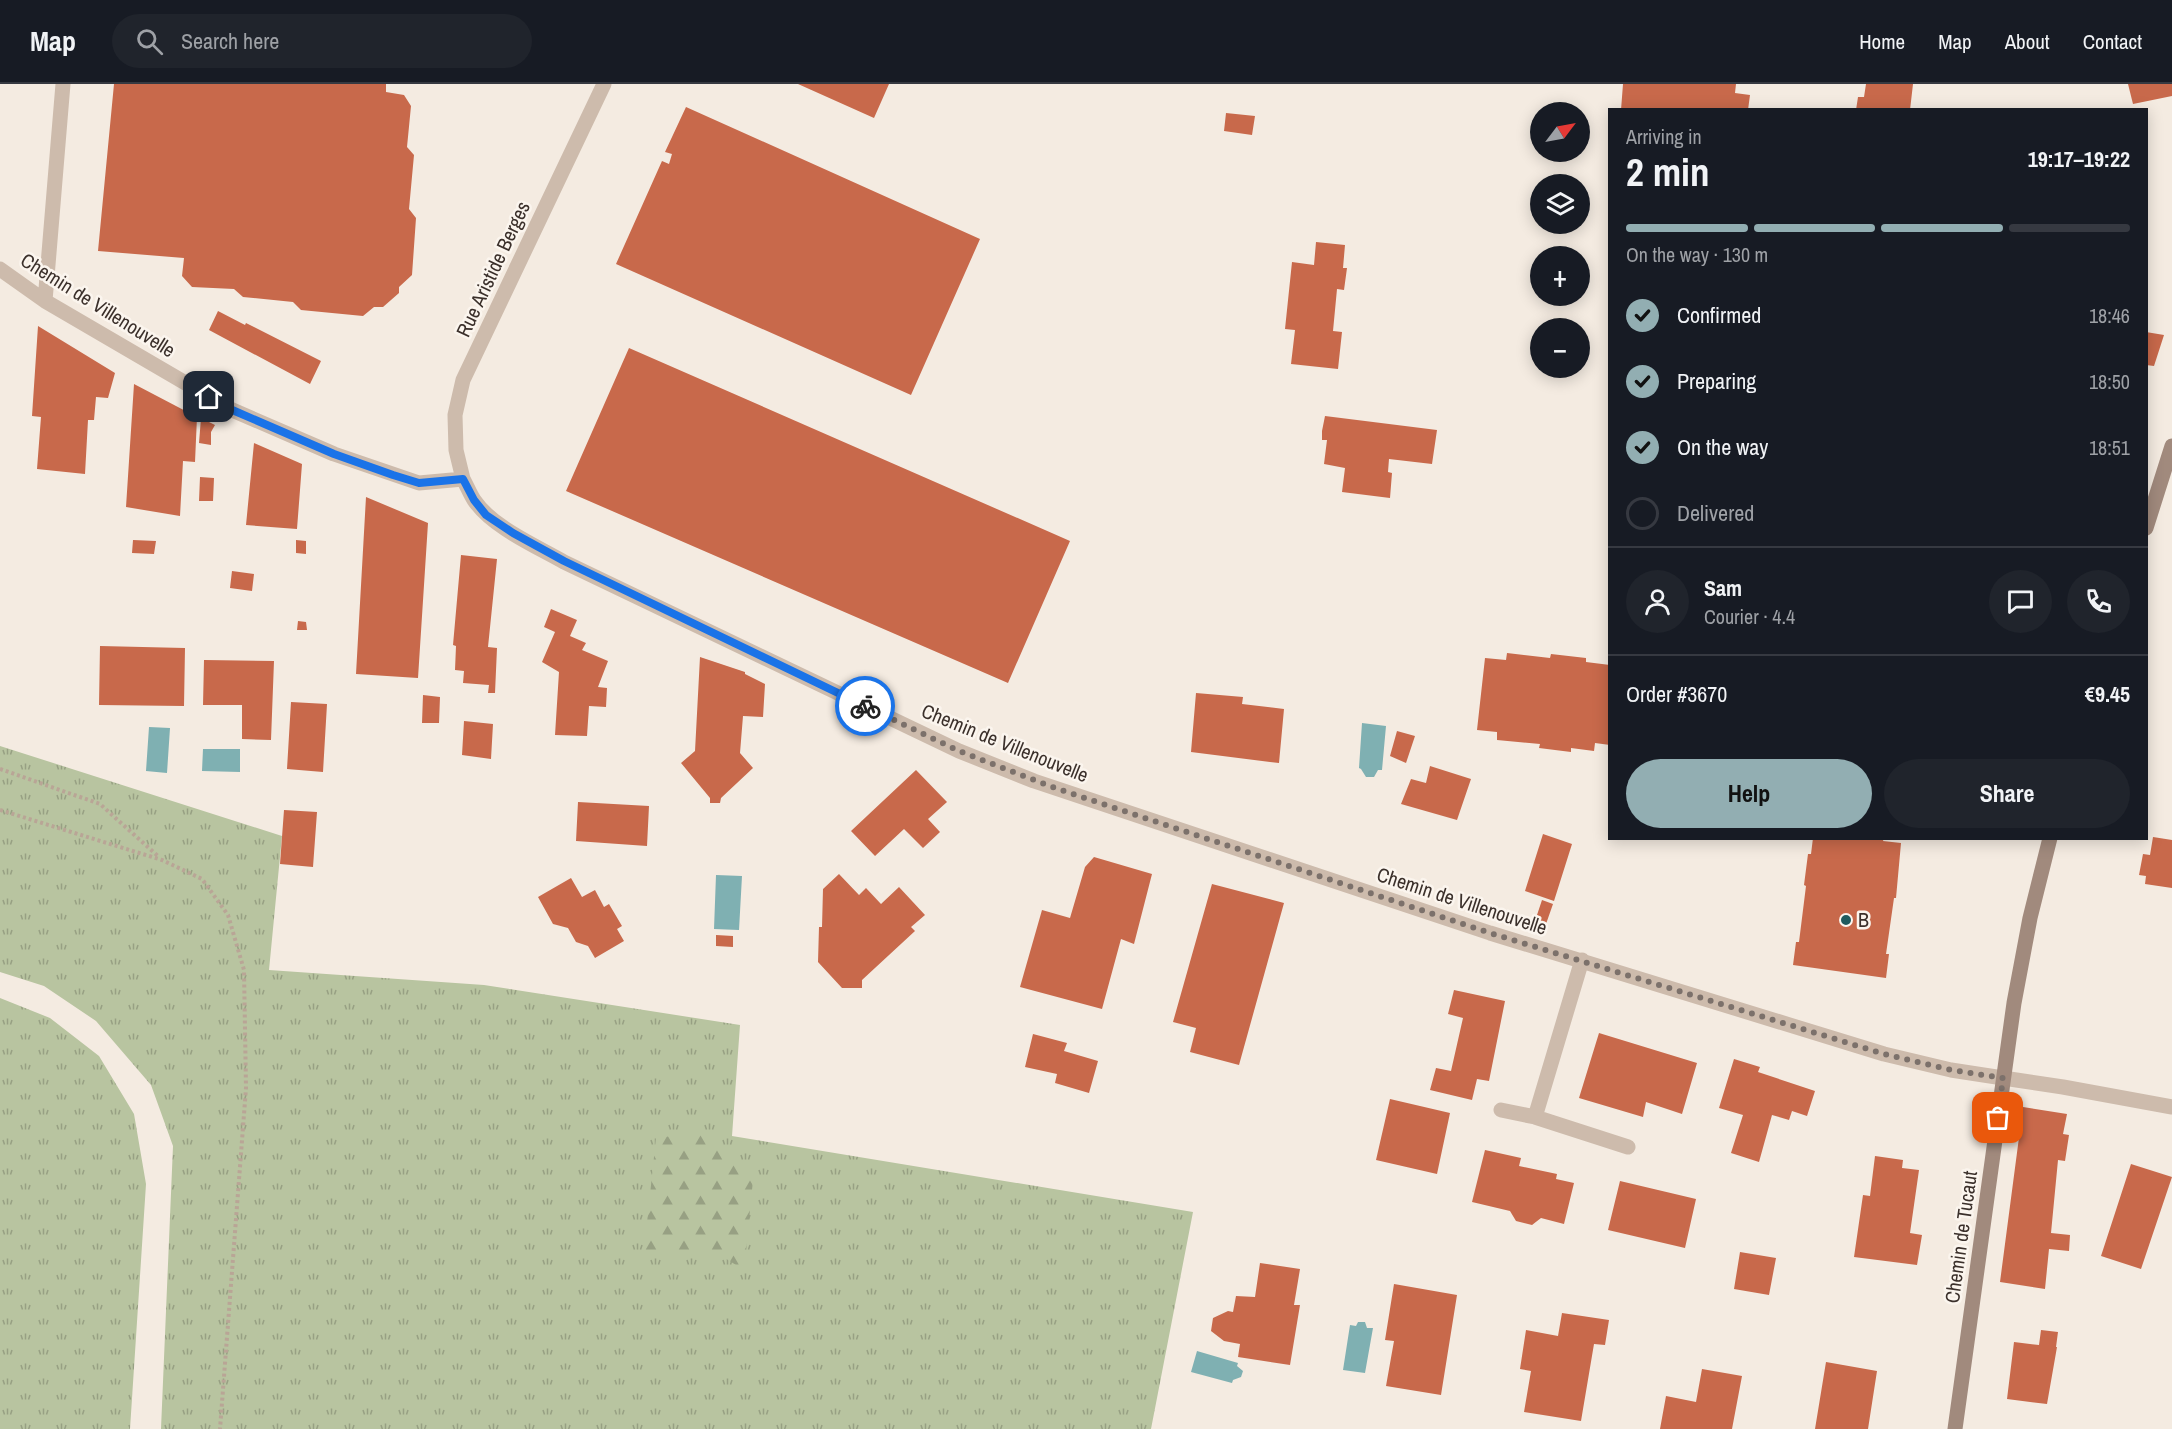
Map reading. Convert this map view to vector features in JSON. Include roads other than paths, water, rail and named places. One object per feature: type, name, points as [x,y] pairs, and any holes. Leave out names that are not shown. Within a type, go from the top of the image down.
[{"type":"main road","points":[[2148,522],[2172,446]]},
{"type":"main road","name":"Chemin de Tucaut","points":[[1955,1429],[2014,1003],[2030,918],[2050,840]]},
{"type":"street","points":[[45,301],[63,84]]},
{"type":"street","name":"Rue Aristide Berges","points":[[463,479],[456,450],[454,415],[463,380],[604,84]]},
{"type":"street","name":"Chemin de Villenouvelle","points":[[0,269],[45,301],[230,409],[334,454],[419,483],[463,479],[474,500],[486,515],[554,556],[959,751],[1034,781],[1265,860],[1490,933],[1884,1054],[1951,1070],[2172,1107]]},
{"type":"street","points":[[1535,1117],[1582,960]]},
{"type":"street","points":[[1501,1110],[1535,1117],[1628,1147]]},
{"type":"water","points":[[1362,723],[1386,726],[1382,770],[1378,770],[1374,777],[1366,777],[1359,768]]},
{"type":"water","points":[[149,727],[170,728],[167,773],[146,771]]},
{"type":"water","points":[[203,749],[240,749],[240,772],[202,771]]},
{"type":"water","points":[[716,875],[742,876],[739,930],[714,929]]},
{"type":"water","points":[[1358,1322],[1365,1322],[1367,1328],[1373,1328],[1365,1373],[1343,1370],[1350,1325],[1356,1326]]},
{"type":"water","points":[[1197,1351],[1238,1363],[1237,1366],[1243,1371],[1241,1377],[1233,1380],[1232,1383],[1191,1372]]},
{"type":"place","name":"B","points":[[1846,920]]}]
